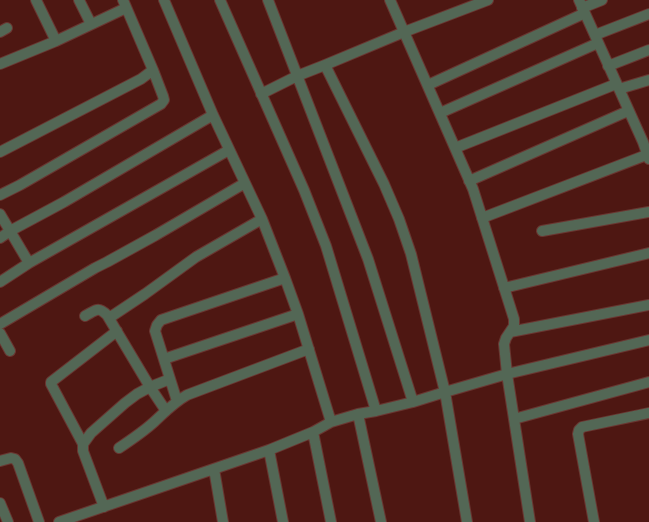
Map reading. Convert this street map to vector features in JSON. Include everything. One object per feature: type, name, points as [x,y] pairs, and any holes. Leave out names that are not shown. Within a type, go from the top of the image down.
[{"type":"street","points":[[36,0],[56,41]]},
{"type":"street","points":[[79,0],[91,24]]},
{"type":"street","points":[[164,0],[213,115],[262,219],[298,314],[331,422]]},
{"type":"street","points":[[220,0],[304,190],[326,246],[376,411]]},
{"type":"street","points":[[268,0],[368,259],[413,402]]},
{"type":"street","points":[[262,94],[297,76],[404,32],[488,0]]},
{"type":"street","points":[[428,86],[582,7],[602,0]]},
{"type":"street","points":[[392,1],[404,32],[473,189],[514,319],[514,326],[504,344],[507,374],[530,522]]},
{"type":"street","points":[[0,64],[56,41],[91,24],[125,4],[154,70],[164,100],[161,104],[0,195]]},
{"type":"street","points":[[482,218],[648,156],[582,7]]},
{"type":"street","points":[[440,113],[649,14]]},
{"type":"street","points":[[608,66],[649,50]]},
{"type":"street","points":[[326,65],[384,184],[399,219],[410,254],[445,392],[467,522]]},
{"type":"street","points":[[0,152],[141,80],[154,70]]},
{"type":"street","points":[[455,148],[618,86],[649,80]]},
{"type":"street","points":[[469,180],[628,110]]},
{"type":"street","points":[[0,238],[213,115]]},
{"type":"street","points":[[0,282],[28,263],[229,150]]},
{"type":"street","points":[[0,324],[244,183]]},
{"type":"street","points":[[542,231],[649,212]]},
{"type":"street","points":[[0,214],[28,263]]},
{"type":"street","points":[[109,318],[196,257],[262,219]]},
{"type":"street","points":[[504,288],[649,253]]},
{"type":"street","points":[[177,401],[155,332],[157,325],[162,320],[285,278]]},
{"type":"street","points":[[510,332],[649,305]]},
{"type":"street","points":[[85,316],[98,309],[102,310],[109,318],[166,411]]},
{"type":"street","points":[[164,359],[298,314]]},
{"type":"street","points":[[84,444],[51,384],[117,331]]},
{"type":"street","points":[[0,333],[10,351]]},
{"type":"street","points":[[59,522],[72,520],[104,507],[269,450],[313,432],[331,422],[358,414],[413,402],[507,374],[649,340]]},
{"type":"street","points":[[119,448],[137,436],[177,401],[187,395],[309,349]]},
{"type":"street","points":[[104,507],[83,451],[84,444],[91,433],[125,403],[150,386],[170,379]]},
{"type":"street","points":[[514,419],[649,382]]},
{"type":"street","points":[[594,522],[578,434],[579,430],[582,427],[649,413]]},
{"type":"street","points":[[358,414],[380,522]]},
{"type":"street","points":[[313,432],[331,522]]},
{"type":"street","points":[[269,450],[283,522]]},
{"type":"street","points":[[0,461],[11,458],[15,459],[18,463],[39,522]]},
{"type":"street","points":[[214,469],[222,522]]},
{"type":"street","points":[[0,503],[8,522]]}]
